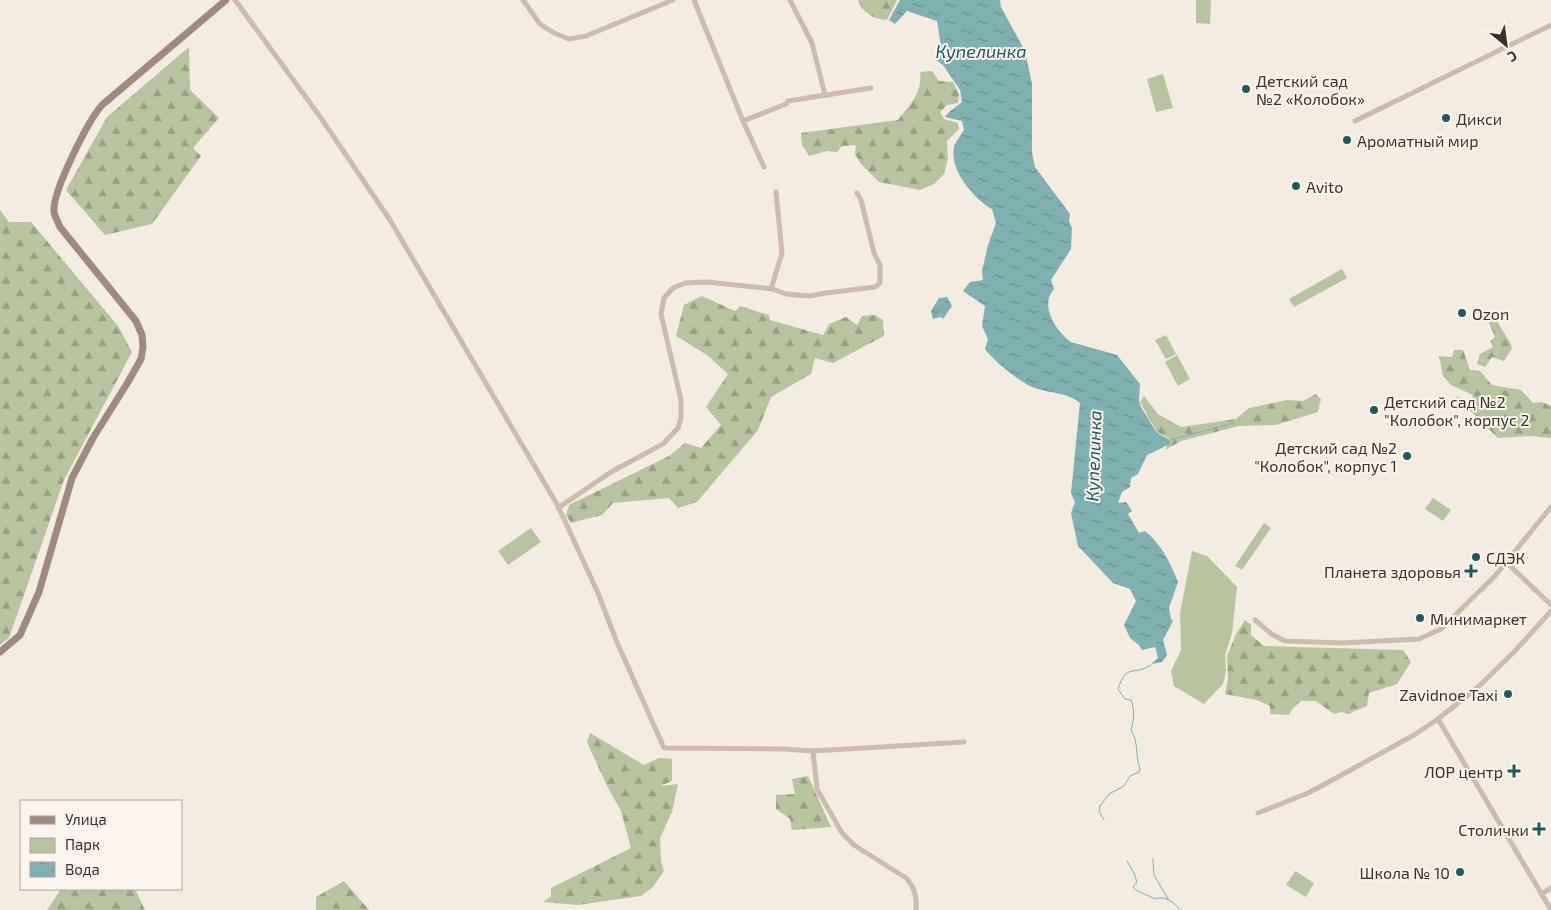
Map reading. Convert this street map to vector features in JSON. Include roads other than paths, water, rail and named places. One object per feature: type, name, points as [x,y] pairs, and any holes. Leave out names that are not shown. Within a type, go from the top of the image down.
[{"type":"street","points":[[0,652],[20,634],[39,592],[72,478],[93,438],[141,359],[143,347],[142,336],[136,320],[60,227],[54,213],[56,197],[91,119],[102,105],[226,0]]},
{"type":"street","points":[[235,0],[321,118],[390,220],[558,508],[598,594],[616,640],[664,748],[774,748],[813,751],[964,742]]},
{"type":"street","points":[[523,0],[540,24],[568,39],[586,36],[674,0]]},
{"type":"street","points":[[694,0],[764,166]]},
{"type":"street","points":[[790,0],[812,43],[826,95]]},
{"type":"street","points":[[1355,122],[1551,25]]},
{"type":"street","points":[[744,121],[786,104],[788,101],[871,88]]},
{"type":"street","points":[[771,289],[782,253],[776,192]]},
{"type":"street","points":[[558,508],[611,472],[663,444],[670,439],[678,428],[681,418],[681,400],[661,314],[662,303],[668,292],[679,284],[693,281],[771,289],[786,294],[810,296],[875,287],[880,283],[880,265],[874,253],[858,193]]},
{"type":"street","points":[[1255,620],[1285,641],[1342,643],[1420,639],[1441,629],[1495,576],[1551,506]]},
{"type":"street","points":[[1506,562],[1551,605]]},
{"type":"street","points":[[1258,813],[1308,793],[1414,735],[1438,719],[1477,688],[1551,612]]},
{"type":"street","points":[[1438,719],[1551,910]]},
{"type":"street","points":[[813,751],[817,789],[838,827],[854,845],[911,882],[917,897],[916,910]]},
{"type":"street","points":[[1541,894],[1551,888]]},
{"type":"water","name":"Купелинка","points":[[900,0],[1000,0],[1001,7],[1025,51],[1032,84],[1032,153],[1035,167],[1070,214],[1069,221],[1072,228],[1071,249],[1051,280],[1054,289],[1048,302],[1051,317],[1055,325],[1071,342],[1117,355],[1140,384],[1139,401],[1141,407],[1157,433],[1170,440],[1170,444],[1147,455],[1138,474],[1131,478],[1130,487],[1122,492],[1118,503],[1126,502],[1132,511],[1128,514],[1139,533],[1145,531],[1156,542],[1178,582],[1169,608],[1173,621],[1163,640],[1167,655],[1162,662],[1151,664],[1158,658],[1155,647],[1142,650],[1130,638],[1124,625],[1136,601],[1130,589],[1113,583],[1078,546],[1071,513],[1075,502],[1071,493],[1080,403],[1069,396],[1030,386],[1018,379],[985,349],[988,339],[982,326],[985,306],[963,291],[970,282],[983,280],[982,271],[988,245],[996,223],[992,209],[964,183],[955,165],[954,147],[964,130],[962,121],[945,117],[962,102],[960,90],[943,65],[936,60],[941,46],[937,21],[907,11],[895,24],[889,20]]},
{"type":"water","points":[[947,297],[952,306],[943,319],[941,317],[933,319],[931,311],[939,298]]},
{"type":"waterway","points":[[1170,440],[1234,423]]},
{"type":"waterway","name":"Купелинка","points":[[1104,820],[1099,811],[1100,806],[1109,794],[1124,786],[1130,776],[1139,772],[1140,769],[1135,740],[1131,730],[1134,715],[1133,707],[1131,700],[1125,699],[1118,689],[1124,676],[1128,673],[1151,665]]},
{"type":"waterway","points":[[1153,859],[1154,875],[1168,899]]},
{"type":"waterway","name":"Купелинка","points":[[1127,861],[1137,882],[1133,887],[1136,890],[1155,899],[1169,900],[1180,910]]},
{"type":"place","name":"Детский сад №2 «Колобок»","points":[[1246,89]]},
{"type":"place","name":"Дикси","points":[[1446,118]]},
{"type":"place","name":"Ароматный мир","points":[[1347,140]]},
{"type":"place","name":"Avito","points":[[1296,186]]},
{"type":"place","name":"Ozon","points":[[1462,313]]},
{"type":"place","name":"Детский сад №2 \"Колобок\", корпус 2","points":[[1374,410]]},
{"type":"place","name":"Детский сад №2 \"Колобок\", корпус 1","points":[[1407,456]]},
{"type":"place","name":"СДЭК","points":[[1476,557]]},
{"type":"place","name":"Планета здоровья","points":[[1471,571]]},
{"type":"place","name":"Минимаркет","points":[[1420,618]]},
{"type":"place","name":"Zavidnoe Taxi","points":[[1508,694]]},
{"type":"place","name":"ЛОР центр","points":[[1514,771]]},
{"type":"place","name":"Столички","points":[[1539,829]]},
{"type":"place","name":"Школа № 10","points":[[1460,872]]}]
